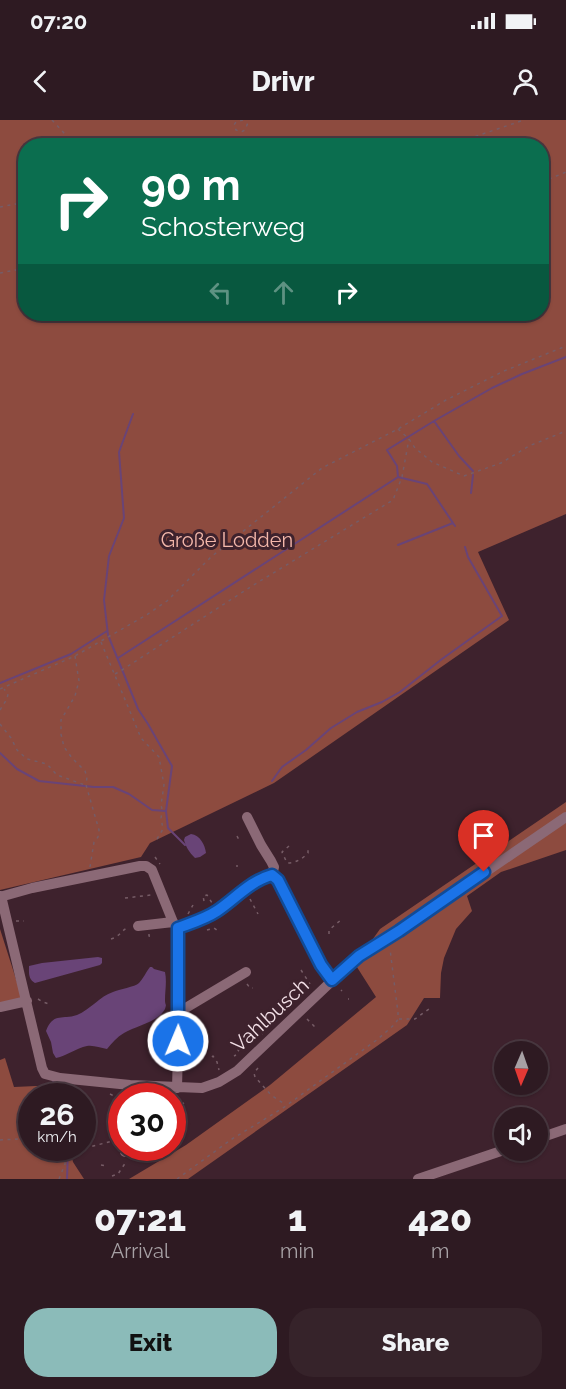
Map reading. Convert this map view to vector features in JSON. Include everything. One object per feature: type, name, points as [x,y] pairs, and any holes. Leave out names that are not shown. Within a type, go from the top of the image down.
[{"type":"street","points":[[247,816],[261,845],[272,861],[274,867],[272,875]]},
{"type":"street","name":"Vahlbusch","points":[[186,1088],[202,1088],[219,1082],[237,1071],[359,956],[566,817]]},
{"type":"street","points":[[0,896],[140,866],[146,866],[154,873],[176,925],[179,1012],[177,1083]]},
{"type":"street","points":[[136,926],[176,925],[217,911],[245,889],[272,875]]},
{"type":"street","points":[[272,875],[278,880],[321,965],[332,980]]},
{"type":"street","name":"Vahlbusch","points":[[0,896],[45,1074],[108,1087]]},
{"type":"street","points":[[179,1012],[246,972]]},
{"type":"street","points":[[0,1007],[27,1001]]},
{"type":"street","points":[[548,1135],[566,1129]]},
{"type":"street","points":[[418,1179],[494,1153]]},
{"type":"path","points":[[52,120],[69,138]]},
{"type":"path","points":[[243,120],[236,122],[234,125],[236,130],[241,132],[245,130],[249,120]]},
{"type":"path","points":[[471,138],[524,120]]},
{"type":"path","points":[[549,179],[566,172]]},
{"type":"path","points":[[0,207],[18,204]]},
{"type":"path","points":[[0,273],[18,270]]},
{"type":"path","points":[[0,710],[8,694],[2,689],[75,656],[148,614],[166,601],[211,557],[322,468],[504,371],[566,346]]},
{"type":"path","points":[[398,429],[432,462],[464,476],[501,463],[529,446],[566,431]]},
{"type":"path","points":[[115,674],[252,586],[393,500],[402,477],[409,440]]},
{"type":"path","points":[[101,641],[141,738],[159,757],[164,785],[161,805],[163,829],[157,839]]},
{"type":"path","points":[[75,656],[79,681],[75,696],[61,720],[61,734],[64,747],[72,759],[85,771],[86,787],[99,830],[94,843],[90,876]]},
{"type":"path","points":[[0,724],[17,750],[27,759],[47,764],[57,775],[86,787]]},
{"type":"path","points":[[237,836],[239,840]]},
{"type":"path","points":[[289,846],[282,852],[287,863],[303,858],[308,853],[308,849],[303,852]]},
{"type":"path","points":[[245,889],[258,914]]},
{"type":"path","points":[[125,898],[161,893]]},
{"type":"path","points":[[204,901],[203,896],[207,895],[217,911]]},
{"type":"path","points":[[330,934],[329,930],[342,919]]},
{"type":"path","points":[[111,939],[118,937],[124,929],[136,926]]},
{"type":"path","points":[[207,930],[214,928],[218,931]]},
{"type":"path","points":[[177,1179],[232,1139],[287,1105],[378,1039],[395,1024],[398,1019],[396,987],[390,948],[386,939]]},
{"type":"path","points":[[301,970],[310,984]]},
{"type":"path","points":[[398,1019],[415,1019],[429,1009]]},
{"type":"path","points":[[300,1012],[316,1028]]},
{"type":"path","points":[[262,1038],[268,1023],[274,1020]]},
{"type":"path","points":[[212,1057],[217,1062],[224,1079]]},
{"type":"path","points":[[258,1068],[254,1073],[255,1077],[271,1095],[287,1105]]},
{"type":"path","points":[[0,1140],[18,1140]]},
{"type":"path","points":[[59,1179],[65,1161]]},
{"type":"path","points":[[112,1176],[118,1174],[123,1161]]},
{"type":"path","points":[[101,1165],[106,1166]]},
{"type":"green space","name":"Große Lodden","points":[[0,120],[566,120],[566,514],[478,552],[509,620],[274,783],[150,843],[141,857],[0,890]]},
{"type":"green space","points":[[566,802],[566,850],[501,872],[467,896],[472,911],[456,929],[444,958],[440,998],[424,998],[407,1025],[188,1179],[129,1179],[159,1161],[186,1161],[186,1145],[270,1085],[376,997],[355,964],[380,929]]},
{"type":"green space","points":[[0,929],[22,998],[0,1004]]},
{"type":"green space","points":[[5,1058],[14,1087],[18,1087],[18,1161],[73,1161],[84,1179],[0,1179],[0,1060]]},
{"type":"shaded area","points":[[191,834],[202,841],[206,853],[200,857],[195,858],[189,852],[184,840]]},
{"type":"shaded area","points":[[102,958],[100,965],[35,983],[29,976],[29,966]]},
{"type":"shaded area","points":[[150,967],[165,972],[166,1006],[162,1013],[121,1035],[107,1049],[87,1046],[56,1058],[46,1031],[52,1021],[77,1015],[108,994],[137,984]]},
{"type":"waterway","points":[[434,421],[492,388],[566,357]]},
{"type":"waterway","points":[[133,414],[119,452],[124,518],[109,556],[104,600],[108,635],[138,709],[172,766],[166,811],[168,828],[185,845]]},
{"type":"waterway","points":[[455,526],[427,484],[398,477],[397,466],[387,450],[434,421],[459,456],[473,471]]},
{"type":"waterway","points":[[471,493],[473,475]]},
{"type":"waterway","points":[[118,658],[398,477]]},
{"type":"waterway","points":[[398,545],[453,523]]},
{"type":"waterway","points":[[272,781],[282,767],[331,728],[357,712],[400,692],[502,616],[468,557],[465,547]]},
{"type":"waterway","points":[[0,683],[71,654],[107,631]]},
{"type":"waterway","points":[[0,753],[17,769],[39,781],[113,787],[129,794],[152,810],[166,811]]},
{"type":"waterway","points":[[67,1179],[68,1161]]},
{"type":"route","points":[[178,1041],[178,928],[217,911],[239,893],[262,879],[272,875],[276,877],[321,965],[332,980],[359,956],[484,872]]}]
